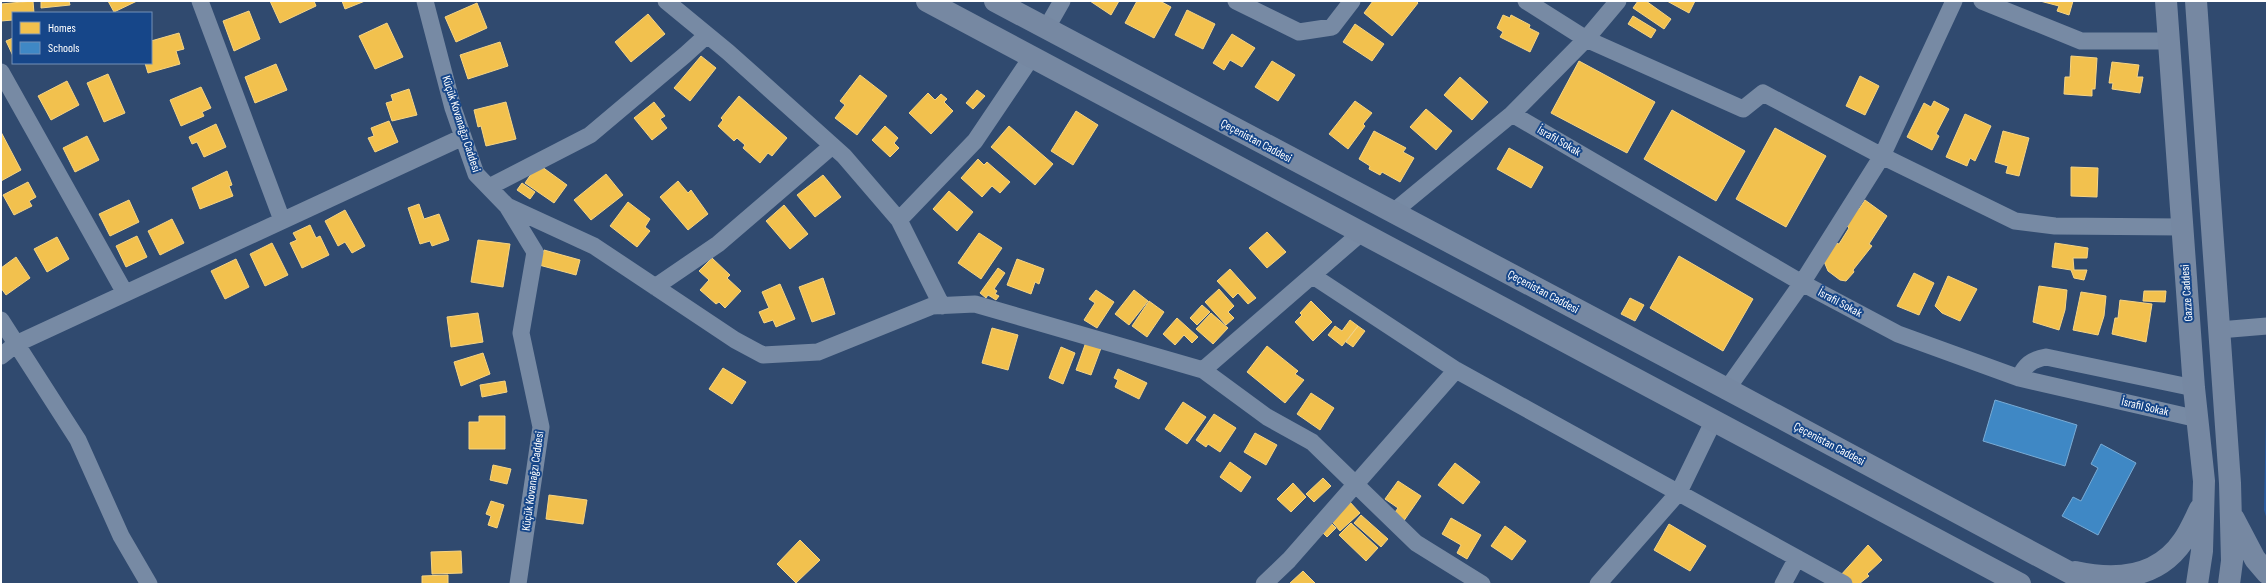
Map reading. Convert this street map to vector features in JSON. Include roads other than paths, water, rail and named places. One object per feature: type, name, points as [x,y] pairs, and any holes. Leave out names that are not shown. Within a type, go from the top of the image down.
[{"type":"main road","points":[[928,1],[1031,58],[2020,584]]},
{"type":"main road","name":"Çeçenistan Caddesi","points":[[995,1],[1392,213],[1727,389],[2091,584]]},
{"type":"main road","name":"Gazze Caddesi","points":[[2166,1],[2194,388],[2204,480],[2202,551],[2197,584]]},
{"type":"main road","points":[[2196,1],[2230,510],[2232,561],[2229,584]]},
{"type":"main road","points":[[2063,570],[2094,577],[2116,578],[2140,573],[2168,558],[2183,542],[2203,504]]},
{"type":"main road","points":[[2230,510],[2241,536],[2255,559],[2267,573]]},
{"type":"street","points":[[200,1],[282,220]]},
{"type":"street","name":"Küçük Kovanağzı Caddesi","points":[[425,1],[453,108],[476,174],[507,206],[535,252],[521,333],[542,427],[518,584]]},
{"type":"street","points":[[666,1],[707,35],[844,156],[899,220],[942,306]]},
{"type":"street","points":[[1046,29],[1062,1]]},
{"type":"street","points":[[1236,1],[1299,32],[1332,27],[1352,1]]},
{"type":"street","points":[[1526,1],[1586,39],[1743,109],[1764,93],[1882,156],[2015,221],[2055,226],[2182,227]]},
{"type":"street","points":[[1392,213],[1512,114],[1586,39],[1618,1]]},
{"type":"street","points":[[1727,389],[1802,283],[1882,156],[1954,1]]},
{"type":"street","points":[[1982,1],[2081,41],[2169,42]]},
{"type":"street","points":[[489,187],[590,135],[707,35]]},
{"type":"street","points":[[899,220],[975,140],[1031,58]]},
{"type":"street","points":[[1,72],[125,293]]},
{"type":"street","name":"İsrafil Sokak","points":[[1512,114],[1802,283],[1898,334],[2019,378],[2198,419]]},
{"type":"street","points":[[1,356],[16,344],[463,137]]},
{"type":"street","points":[[655,287],[718,244],[832,146]]},
{"type":"street","points":[[507,206],[594,246],[735,340],[763,355],[818,352],[932,306],[975,304],[1203,370],[1267,417],[1312,442],[1416,543],[1482,584]]},
{"type":"street","points":[[1203,370],[1361,233]]},
{"type":"street","points":[[1313,276],[1456,370],[1844,584]]},
{"type":"street","points":[[1,320],[78,440],[121,536],[149,584]]},
{"type":"street","points":[[2219,330],[2267,326]]},
{"type":"street","points":[[2019,378],[2024,367],[2034,360],[2046,357],[2194,388]]},
{"type":"street","points":[[1264,584],[1289,560],[1456,370]]},
{"type":"street","points":[[1598,584],[1679,492],[1714,420]]},
{"type":"street","points":[[1783,584],[1797,558]]}]
